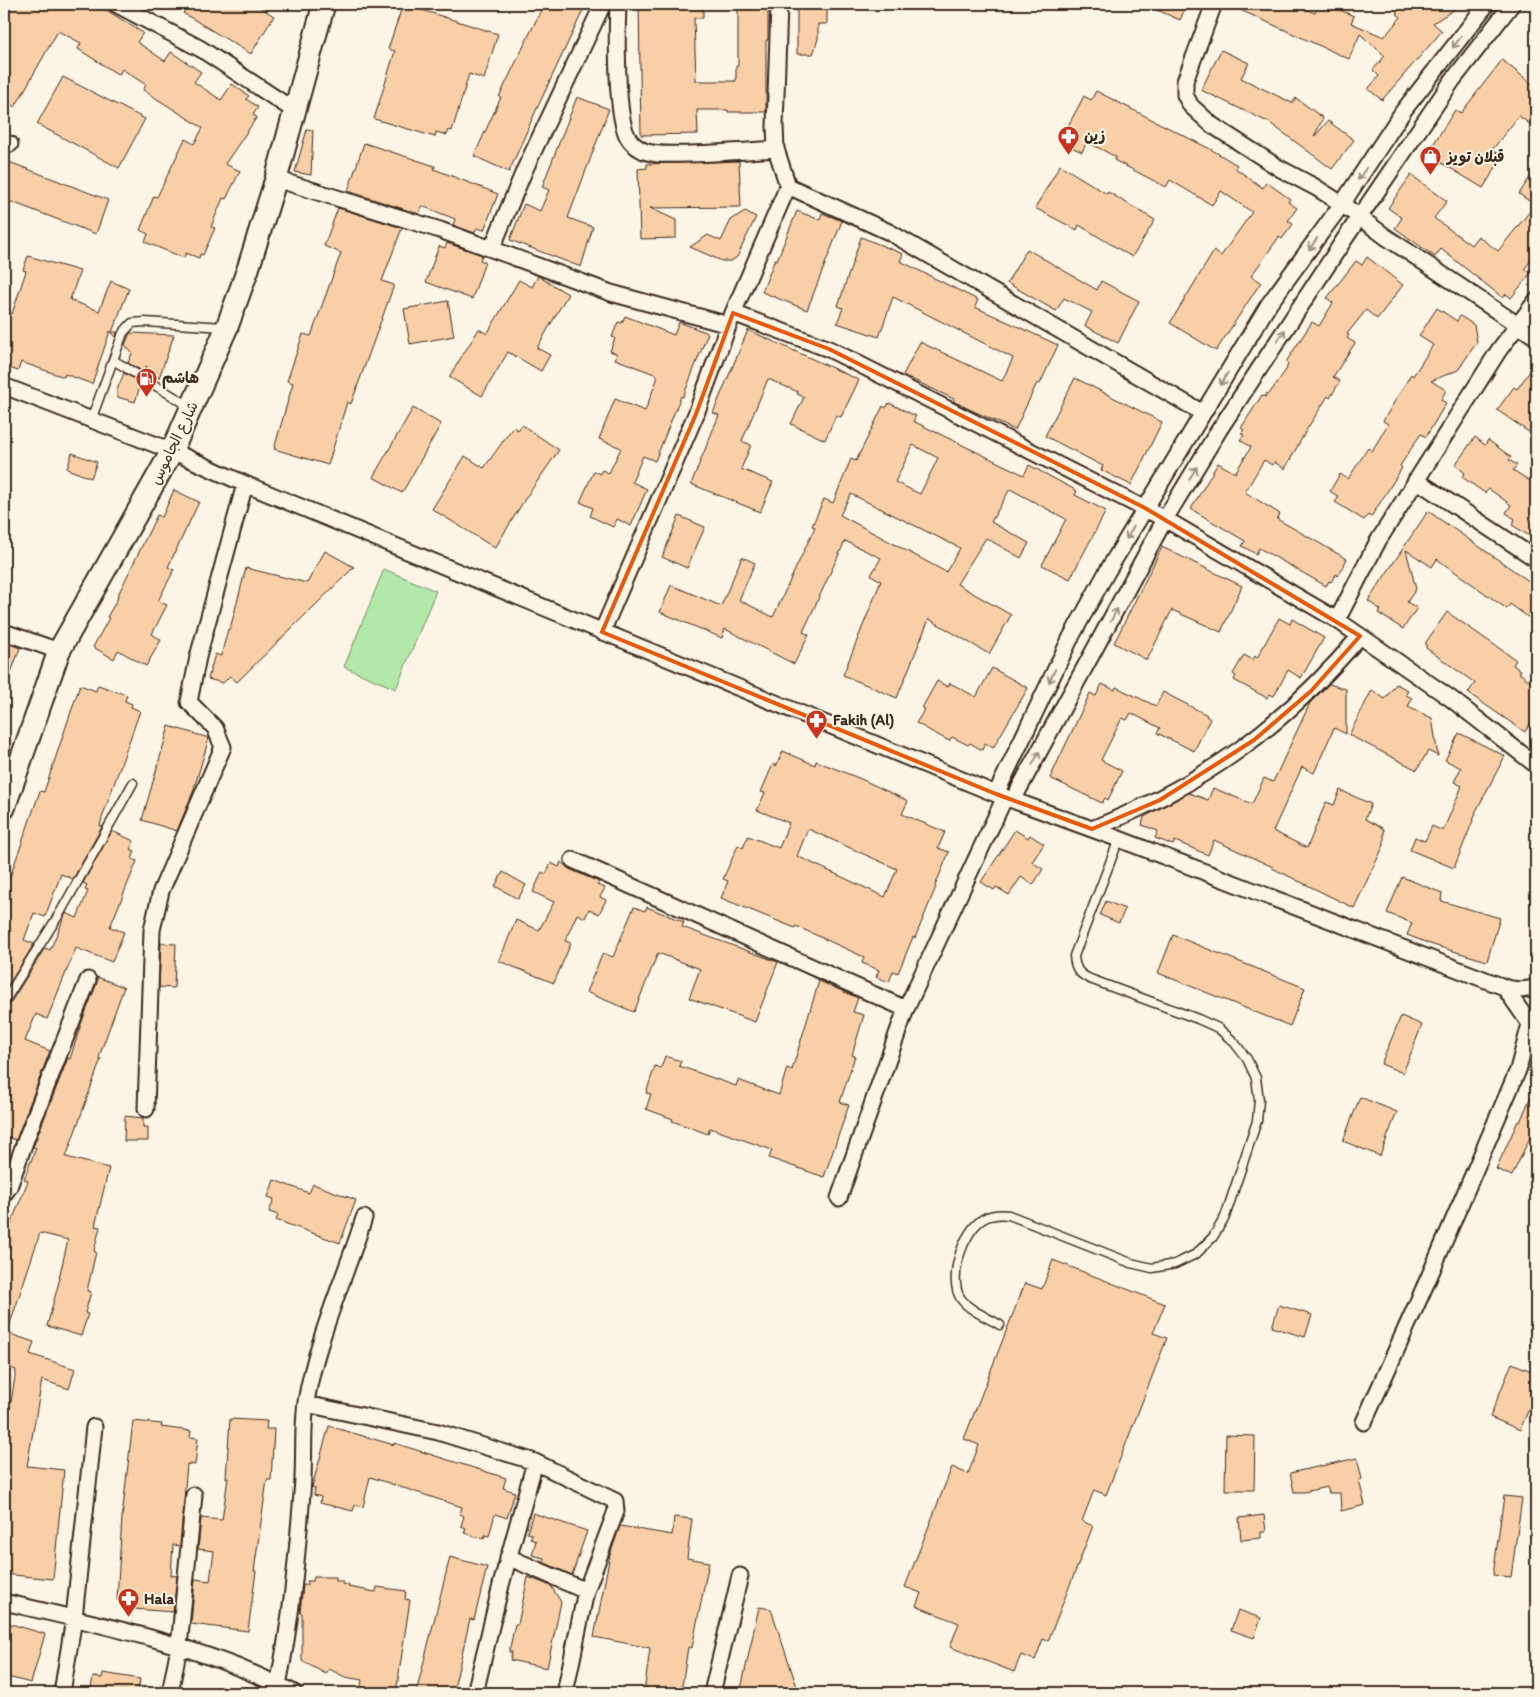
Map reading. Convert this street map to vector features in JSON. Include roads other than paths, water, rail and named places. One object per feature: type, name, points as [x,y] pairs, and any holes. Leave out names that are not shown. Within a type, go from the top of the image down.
[{"type":"street","points":[[116,4],[201,49],[295,111]]},
{"type":"street","name":"شارع الجاموس","points":[[4,808],[58,651],[172,451],[227,327],[248,269],[276,179],[324,4]]},
{"type":"street","points":[[492,248],[525,169],[603,4]]},
{"type":"street","points":[[618,4],[620,111],[628,138],[635,146],[644,151],[664,154],[718,153],[776,148]]},
{"type":"street","points":[[602,632],[696,414],[731,319],[788,186],[776,148],[779,4]]},
{"type":"street","points":[[1214,4],[1185,81],[1185,95],[1191,106],[1212,125],[1279,168],[1342,204],[1423,262],[1536,337]]},
{"type":"street","points":[[838,1198],[906,1009],[1004,797],[1071,637],[1108,570],[1269,304],[1342,204],[1404,110],[1487,4]]},
{"type":"street","points":[[1004,797],[1165,519],[1219,430],[1359,217],[1452,81],[1512,4]]},
{"type":"street","points":[[276,179],[392,214],[492,248],[611,292],[731,319],[829,349],[1145,508],[1337,620],[1450,698],[1536,765]]},
{"type":"street","points":[[788,186],[889,232],[1203,413]]},
{"type":"street","points":[[1337,620],[1378,541],[1416,480],[1471,392],[1536,301]]},
{"type":"street","points":[[4,386],[172,451],[245,484],[1004,797],[1119,839],[1504,987],[1514,990],[1536,987]]},
{"type":"street","points":[[1416,480],[1536,559]]},
{"type":"street","points":[[146,1109],[152,930],[161,891],[223,747],[215,728],[189,702],[198,657],[245,484]]},
{"type":"street","points":[[4,632],[58,651]]},
{"type":"street","points":[[1092,830],[1160,800],[1193,782],[1239,751],[1283,716],[1310,691],[1360,636]]},
{"type":"street","points":[[573,860],[906,1009]]},
{"type":"street","points":[[4,1194],[9,1187],[88,980]]},
{"type":"street","points":[[1364,1422],[1429,1278],[1518,1070],[1530,1024],[1504,987]]},
{"type":"street","points":[[278,1685],[294,1585],[303,1492],[306,1404],[320,1345],[364,1218]]},
{"type":"street","points":[[306,1404],[438,1432],[535,1462],[616,1502],[616,1511],[586,1591],[565,1693]]},
{"type":"street","points":[[62,1693],[74,1618],[94,1427]]},
{"type":"street","points":[[475,1693],[508,1557],[535,1462]]},
{"type":"street","points":[[170,1693],[179,1646],[194,1495]]},
{"type":"street","points":[[508,1557],[586,1591]]},
{"type":"street","points":[[712,1693],[740,1576]]},
{"type":"street","points":[[4,1602],[74,1618],[179,1646],[210,1657],[294,1693]]},
{"type":"lane","points":[[91,420],[123,333],[132,323],[145,322],[227,327]]},
{"type":"lane","points":[[113,360],[192,408]]},
{"type":"lane","points":[[4,1002],[60,913],[133,783]]},
{"type":"lane","points":[[1000,1325],[968,1307],[960,1298],[956,1286],[958,1259],[963,1246],[975,1226],[982,1219],[1000,1214],[1009,1215],[1130,1263],[1152,1268],[1175,1264],[1196,1254],[1213,1237],[1225,1217],[1257,1121],[1259,1100],[1256,1078],[1247,1059],[1234,1042],[1218,1028],[1090,979],[1081,975],[1075,966],[1074,956],[1119,839]]},
{"type":"place","name":"زين","points":[[1068,155]]},
{"type":"place","name":"قبلان تويز","points":[[1431,176]]},
{"type":"place","name":"هاشم","points":[[146,397]]},
{"type":"place","name":"Fakih (Al)","points":[[817,739]]},
{"type":"place","name":"Hala","points":[[128,1618]]}]
